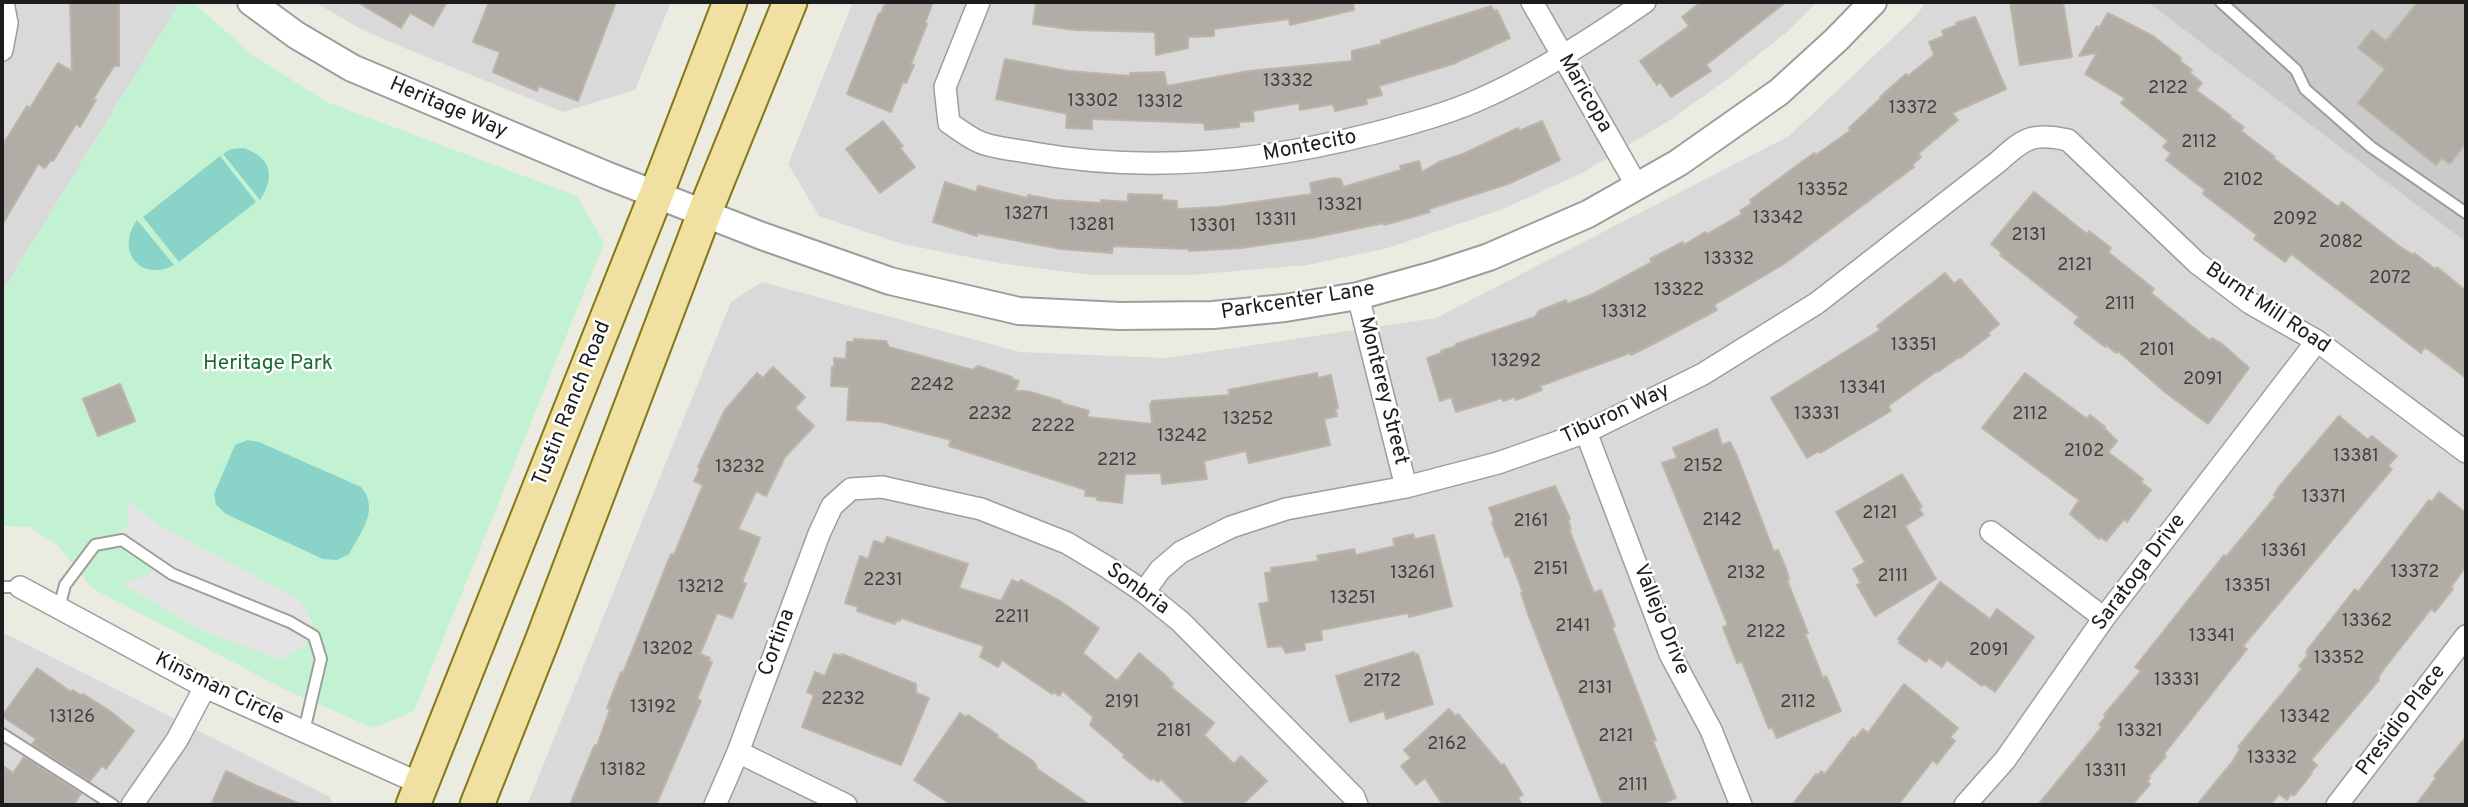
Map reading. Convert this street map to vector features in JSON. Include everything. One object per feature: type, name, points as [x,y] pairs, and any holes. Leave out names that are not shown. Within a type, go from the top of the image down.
[{"type":"main road","name":"Tustin Ranch Road","points":[[417,794],[656,195],[730,2]]},
{"type":"main road","points":[[477,805],[547,629],[704,214],[790,2]]},
{"type":"street","points":[[2,50],[7,23],[3,2]]},
{"type":"street","name":"Heritage Way","points":[[251,2],[296,35],[352,68],[656,195]]},
{"type":"street","name":"Montecito","points":[[979,2],[945,87],[949,123],[983,144],[1054,157],[1128,164],[1221,161],[1275,155],[1330,145],[1420,122],[1476,101],[1563,57],[1645,2]]},
{"type":"street","name":"Maricopa","points":[[1532,2],[1637,186]]},
{"type":"street","name":"Parkcenter Lane","points":[[656,195],[890,281],[1019,311],[1120,316],[1213,315],[1284,308],[1358,296],[1434,275],[1489,257],[1588,214],[1678,163],[1779,92],[1873,2]]},
{"type":"street","name":"Burnt Mill Road","points":[[2043,134],[2068,140],[2197,263],[2249,303],[2317,341],[2466,452]]},
{"type":"street","name":"Tiburon Way","points":[[1144,592],[1160,570],[1181,552],[1231,527],[1286,509],[1406,487],[1498,463],[1586,432],[1703,374],[1816,303],[2017,145],[2043,134]]},
{"type":"street","name":"Monterey Street","points":[[1358,296],[1406,487]]},
{"type":"street","name":"Saratoga Drive","points":[[1965,805],[2005,760],[2104,618],[2317,341]]},
{"type":"street","name":"Vallejo Drive","points":[[1586,432],[1670,654],[1711,730],[1741,805]]},
{"type":"street","name":"Sonbria","points":[[851,489],[882,487],[981,509],[1067,543],[1144,592],[1181,622],[1354,797],[1357,805]]},
{"type":"street","name":"Cortina","points":[[715,805],[738,752],[819,534],[832,506],[851,489]]},
{"type":"street","points":[[1992,532],[2104,618]]},
{"type":"street","name":"Kinsman Circle","points":[[11,587],[59,608],[205,687],[304,731],[417,794]]},
{"type":"street","name":"Presidio Place","points":[[2337,805],[2466,636]]},
{"type":"street","points":[[135,804],[177,740],[205,687]]},
{"type":"street","points":[[738,752],[846,805]]},
{"type":"lane","points":[[2221,2],[2296,70],[2305,89],[2371,147],[2465,209]]},
{"type":"lane","points":[[59,608],[65,585],[95,545],[122,540],[172,575],[290,622],[314,636],[321,659],[304,731]]},
{"type":"lane","points":[[2,734],[113,805]]},
{"type":"shaded area","points":[[2,2],[180,2],[2,292]]},
{"type":"shaded area","points":[[315,2],[671,2],[635,90],[563,112],[397,45],[357,27]]},
{"type":"shaded area","points":[[853,2],[1817,2],[1787,32],[1667,122],[1582,173],[1503,209],[1388,248],[1307,265],[1190,275],[1091,275],[999,263],[902,244],[819,216],[788,164]]},
{"type":"shaded area","points":[[1926,2],[2147,2],[2466,242],[2466,805],[527,805],[731,302],[762,282],[1020,352],[1166,358],[1436,318],[1789,136],[1916,16]]},
{"type":"shaded area","points":[[2147,2],[2466,2],[2466,242]]},
{"type":"shaded area","points":[[243,148],[260,157],[268,168],[268,183],[260,200],[223,154],[231,149]]},
{"type":"shaded area","points":[[220,156],[256,202],[179,262],[143,217]]},
{"type":"shaded area","points":[[137,220],[174,265],[151,270],[134,260],[129,242]]},
{"type":"shaded area","points":[[248,440],[259,442],[361,487],[369,504],[369,512],[349,554],[337,560],[323,559],[226,514],[216,505],[214,494],[235,445]]},
{"type":"shaded area","points":[[128,501],[161,526],[300,600],[313,623],[306,645],[281,660],[198,629],[122,583],[149,575],[159,559],[118,533],[128,525]]},
{"type":"shaded area","points":[[2,632],[330,797],[333,805],[2,805]]},
{"type":"green space","name":"Heritage Park","points":[[180,2],[193,2],[251,54],[327,102],[577,196],[604,243],[414,711],[373,728],[284,689],[92,588],[57,545],[29,527],[2,526],[2,292]]},
{"type":"building","points":[[70,2],[119,2],[119,66],[114,66],[93,99],[96,100],[80,127],[76,124],[53,161],[45,168],[38,164],[2,225],[2,146],[58,63],[72,71]]},
{"type":"building","points":[[357,2],[447,2],[433,26],[410,13],[401,28]]},
{"type":"building","points":[[489,2],[616,2],[578,101],[539,86],[537,91],[493,72],[500,52],[473,42]]},
{"type":"building","points":[[886,2],[933,2],[911,64],[914,65],[906,83],[903,82],[891,112],[847,94],[879,13]]},
{"type":"building","points":[[1036,2],[1353,2],[1354,10],[1290,25],[1289,19],[1214,29],[1214,36],[1188,37],[1188,48],[1156,55],[1155,32],[1075,30],[1033,24]]},
{"type":"building","points":[[1701,2],[1786,2],[1706,65],[1711,71],[1671,97],[1660,82],[1657,85],[1640,61],[1689,26],[1682,17]]},
{"type":"building","points":[[2010,2],[2063,2],[2072,57],[2020,65]]},
{"type":"building","points":[[2418,2],[2466,2],[2466,143],[2450,164],[2442,158],[2436,165],[2358,103],[2385,69],[2358,48],[2372,30],[2386,41]]},
{"type":"building","points":[[1491,6],[1494,11],[1497,10],[1510,38],[1453,64],[1379,86],[1382,95],[1366,99],[1367,104],[1335,111],[1333,104],[1300,110],[1299,103],[1253,111],[1254,121],[1239,122],[1239,127],[1205,130],[1204,123],[1092,119],[1092,129],[1066,128],[1067,114],[996,99],[1005,59],[1068,71],[1131,76],[1130,73],[1164,72],[1167,86],[1249,71],[1352,61],[1352,51],[1382,44],[1381,41]]},
{"type":"building","points":[[2108,13],[2153,36],[2181,58],[2180,61],[2192,70],[2190,73],[2202,83],[2196,90],[2244,127],[2241,131],[2275,157],[2273,158],[2338,207],[2342,202],[2399,246],[2413,255],[2414,253],[2435,269],[2437,267],[2466,291],[2466,378],[2425,347],[2421,353],[2291,254],[2285,262],[2254,239],[2257,235],[2203,194],[2205,190],[2166,160],[2171,153],[2163,147],[2168,141],[2121,103],[2125,98],[2085,74],[2097,53],[2079,56]]},
{"type":"building","points":[[1975,17],[2006,89],[1952,113],[1958,120],[1918,154],[1921,157],[1912,165],[1914,167],[1784,264],[1714,305],[1717,310],[1631,355],[1630,353],[1540,386],[1542,390],[1516,400],[1515,397],[1503,401],[1502,398],[1456,412],[1451,397],[1440,401],[1427,358],[1456,344],[1535,317],[1539,311],[1566,300],[1567,304],[1593,294],[1652,262],[1650,259],[1683,242],[1684,245],[1705,232],[1707,234],[1742,214],[1740,211],[1752,203],[1750,200],[1814,153],[1816,155],[1851,130],[1849,128],[1880,97],[1906,74],[1908,76],[1934,55],[1929,42],[1944,36],[1942,31]]},
{"type":"building","points":[[883,121],[903,146],[900,148],[915,167],[880,193],[846,149]]},
{"type":"building","points":[[1542,121],[1560,160],[1508,184],[1429,209],[1430,212],[1384,225],[1311,238],[1241,248],[1189,251],[1113,246],[1112,253],[1061,249],[977,233],[977,236],[933,222],[945,182],[976,192],[978,186],[1027,198],[1028,195],[1101,203],[1101,200],[1128,202],[1128,194],[1162,195],[1162,200],[1177,201],[1177,209],[1219,207],[1312,194],[1310,183],[1334,178],[1341,179],[1343,187],[1401,170],[1400,166],[1419,161],[1422,172],[1518,128],[1519,131]]},
{"type":"building","points":[[2034,192],[2087,234],[2089,231],[2111,248],[2108,252],[2154,289],[2151,293],[2210,341],[2212,338],[2222,344],[2249,368],[2208,424],[2166,393],[2118,351],[2116,353],[2106,345],[2105,347],[2074,323],[2079,317],[2000,255],[2002,253],[1991,244]]},
{"type":"building","points":[[1945,273],[1954,284],[1960,279],[1999,324],[1988,333],[1990,335],[1960,358],[1888,406],[1891,411],[1807,458],[1771,398],[1880,330],[1877,326]]},
{"type":"building","points":[[854,339],[886,341],[889,347],[973,370],[978,366],[1012,377],[1019,381],[1015,391],[1027,391],[1089,411],[1087,417],[1152,424],[1152,401],[1230,395],[1228,390],[1317,373],[1318,378],[1331,375],[1338,408],[1335,409],[1337,416],[1324,419],[1330,445],[1249,463],[1246,451],[1204,461],[1207,479],[1162,484],[1161,473],[1125,474],[1122,503],[1097,500],[1097,497],[1085,496],[1086,490],[949,446],[951,440],[882,422],[847,420],[849,387],[831,386],[832,367],[834,358],[846,359],[847,342],[854,342]]},
{"type":"building","points":[[773,367],[805,397],[795,408],[814,426],[785,457],[766,496],[756,491],[738,529],[760,538],[742,582],[746,584],[732,618],[717,613],[700,654],[710,658],[709,661],[712,662],[697,699],[701,701],[656,805],[570,805],[593,749],[597,746],[610,709],[607,708],[621,672],[623,673],[671,554],[674,555],[703,485],[694,481],[700,469],[698,467],[725,410],[757,373],[763,378]]},
{"type":"building","points":[[2025,373],[2087,419],[2090,415],[2105,427],[2117,441],[2108,452],[2143,479],[2141,482],[2151,490],[2127,522],[2124,519],[2106,541],[2101,537],[2099,539],[2070,514],[2079,500],[1982,428]]},
{"type":"building","points":[[120,384],[135,421],[98,436],[83,399]]},
{"type":"building","points":[[2339,416],[2368,440],[2372,436],[2397,456],[2388,466],[2392,469],[2243,646],[2247,649],[2148,777],[2150,778],[2147,782],[2150,784],[2132,805],[2038,805],[2102,727],[2099,725],[2106,716],[2104,715],[2141,671],[2135,667]]},
{"type":"building","points":[[1717,429],[1722,445],[1730,442],[1737,456],[1774,552],[1778,550],[1786,569],[1787,580],[1808,633],[1805,634],[1823,678],[1826,676],[1841,711],[1777,738],[1772,727],[1769,729],[1742,662],[1737,663],[1723,627],[1728,625],[1662,463],[1677,458],[1673,448]]},
{"type":"building","points":[[1902,474],[1922,507],[1919,508],[1923,515],[1905,526],[1936,579],[1875,616],[1857,585],[1861,583],[1853,569],[1865,562],[1836,512]]},
{"type":"building","points":[[1555,486],[1570,519],[1569,529],[1594,593],[1601,590],[1615,626],[1612,627],[1676,798],[1658,805],[1603,805],[1529,617],[1509,556],[1505,557],[1492,522],[1494,521],[1489,508]]},
{"type":"building","points":[[2439,492],[2466,513],[2466,566],[2435,612],[2431,609],[2383,670],[2379,680],[2311,760],[2317,765],[2312,773],[2294,796],[2291,794],[2287,800],[2279,794],[2270,805],[2197,805],[2233,761],[2240,749],[2238,747],[2302,669],[2299,666],[2308,655],[2308,649],[2355,589],[2358,592],[2429,500],[2432,502]]},
{"type":"building","points":[[1413,534],[1415,539],[1434,535],[1452,606],[1409,617],[1408,613],[1321,630],[1322,640],[1304,643],[1305,650],[1286,653],[1282,646],[1268,647],[1259,604],[1269,602],[1265,573],[1272,572],[1271,568],[1319,561],[1317,556],[1354,549],[1356,555],[1395,546],[1393,539]]},
{"type":"building","points":[[887,537],[968,564],[959,588],[1001,601],[1012,580],[1019,583],[1021,580],[1060,601],[1099,628],[1083,653],[1117,681],[1139,653],[1165,675],[1173,684],[1171,687],[1214,723],[1204,735],[1234,764],[1241,756],[1267,781],[1242,805],[1187,805],[1161,779],[1158,782],[1153,778],[1151,780],[1123,757],[1125,755],[1090,725],[1093,717],[1063,691],[1059,696],[1054,692],[1052,694],[1002,660],[998,667],[980,657],[984,646],[901,618],[895,624],[857,611],[858,607],[845,603],[860,556],[868,559],[874,541],[884,544]]},
{"type":"building","points":[[1940,582],[1990,619],[1997,609],[2034,637],[1995,692],[1984,684],[1982,686],[1947,660],[1942,667],[1929,658],[1926,662],[1899,643],[1901,641],[1898,639]]},
{"type":"building","points":[[1414,652],[1415,655],[1418,654],[1433,704],[1386,719],[1384,711],[1350,722],[1336,676]]},
{"type":"building","points":[[834,654],[842,654],[916,684],[916,693],[929,698],[901,765],[802,727],[814,695],[807,692],[815,672],[825,676]]},
{"type":"building","points":[[37,668],[71,692],[73,690],[81,696],[83,694],[110,711],[134,731],[106,769],[102,766],[90,781],[32,744],[36,739],[2,716]]},
{"type":"building","points":[[1904,684],[1958,728],[1950,737],[1955,741],[1937,764],[1933,760],[1898,805],[1792,805],[1816,774],[1821,771],[1825,774],[1853,737],[1854,740],[1863,729],[1868,733]]},
{"type":"building","points":[[1449,709],[1455,716],[1458,714],[1501,765],[1504,764],[1523,795],[1518,798],[1522,805],[1443,805],[1425,778],[1416,785],[1401,766],[1411,758],[1404,750]]},
{"type":"building","points":[[960,713],[966,717],[968,715],[998,735],[997,737],[1033,761],[1036,768],[1090,805],[952,805],[914,780]]},
{"type":"building","points":[[2466,737],[2466,805],[2416,805],[2436,778],[2434,776]]},
{"type":"building","points":[[24,757],[81,794],[73,805],[2,805],[2,765],[13,773]]},
{"type":"building","points":[[226,771],[255,785],[302,805],[211,805]]}]
